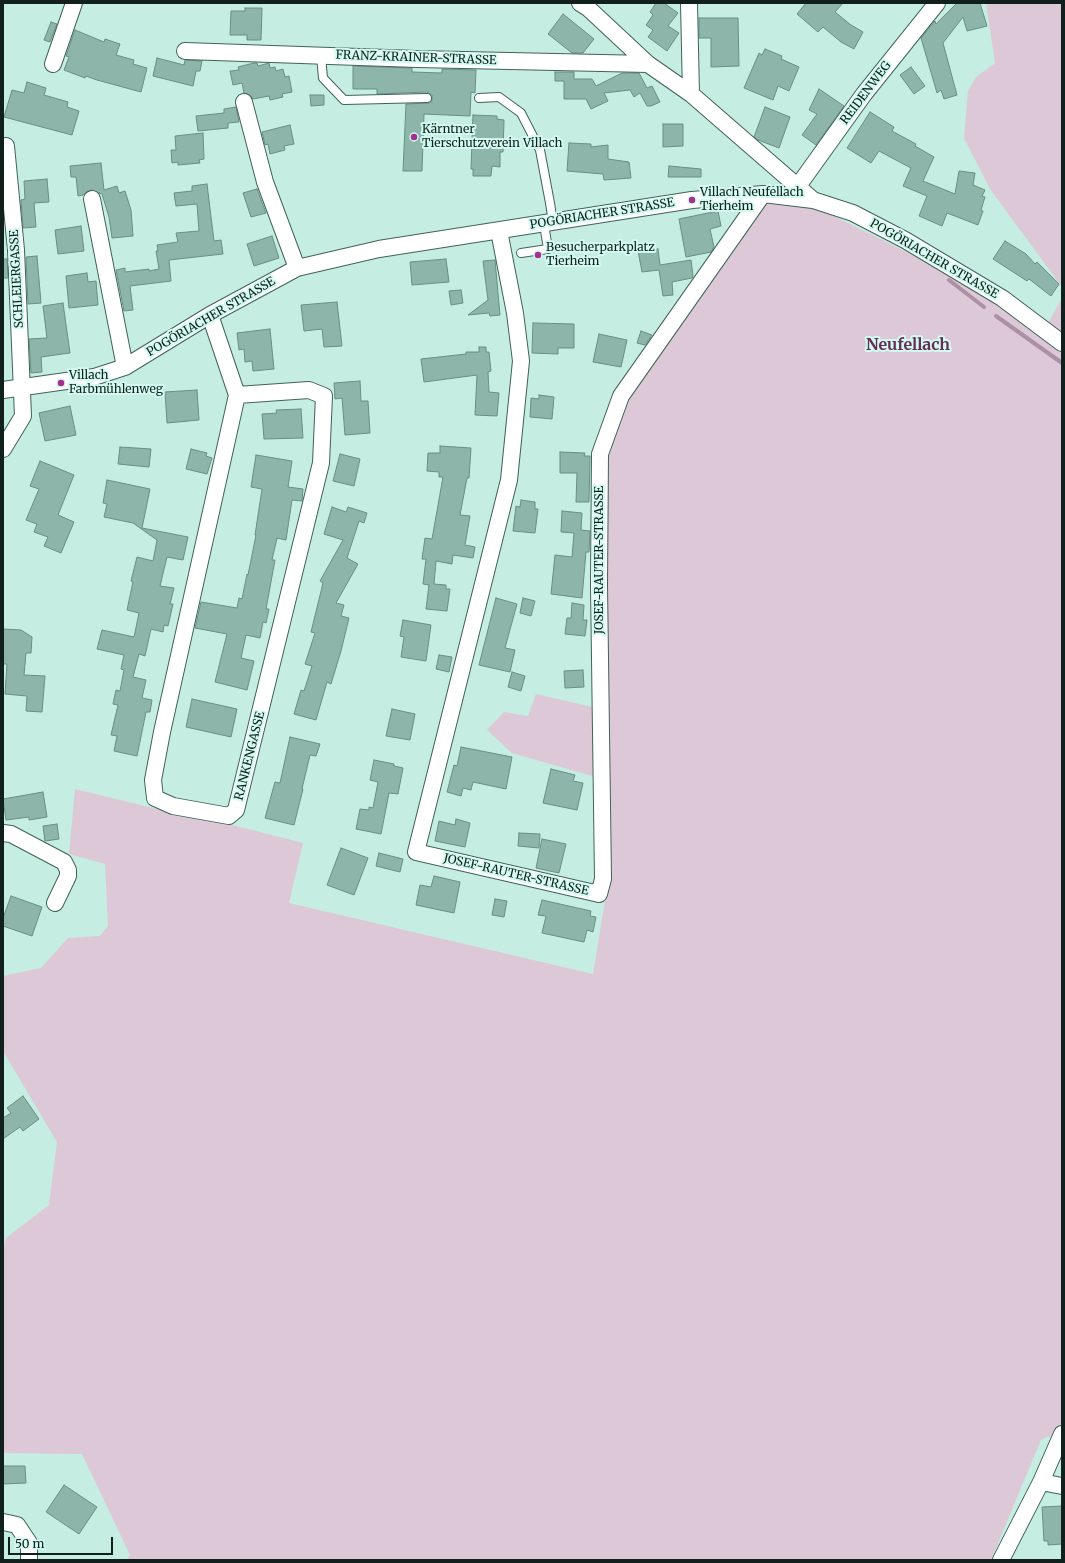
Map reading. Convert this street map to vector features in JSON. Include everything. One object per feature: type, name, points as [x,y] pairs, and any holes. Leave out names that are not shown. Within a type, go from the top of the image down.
[{"type":"street","points":[[53,64],[74,3]]},
{"type":"street","points":[[580,3],[588,8],[648,64],[691,94],[813,200]]},
{"type":"street","points":[[689,3],[691,94]]},
{"type":"street","name":"REIDENWEG","points":[[798,186],[864,94],[937,3]]},
{"type":"street","name":"FRANZ-KRAINER-STRASSE","points":[[185,51],[648,64]]},
{"type":"street","points":[[244,102],[265,182],[298,268]]},
{"type":"street","name":"SCHLEIERGASSE","points":[[3,449],[23,416],[16,250],[6,146]]},
{"type":"street","name":"POGÖRIACHER STRASSE","points":[[3,390],[94,377],[125,367],[210,315],[298,268],[379,249],[692,200],[763,194],[813,200],[853,213],[905,240],[1002,298],[1062,343]]},
{"type":"street","name":"JOSEF-RAUTER-STRASSE","points":[[499,231],[515,313],[521,361],[509,480],[416,852],[599,894],[603,879],[599,585],[600,454],[621,396],[763,194]]},
{"type":"street","points":[[92,199],[125,367]]},
{"type":"street","points":[[210,315],[237,395]]},
{"type":"street","name":"RANKENGASSE","points":[[310,390],[324,396],[321,463],[236,810],[229,816],[173,806],[155,798],[153,780],[162,732],[237,395],[310,390]]},
{"type":"street","points":[[3,833],[11,834],[64,862],[68,870],[68,876],[55,903]]},
{"type":"street","points":[[1001,1560],[1041,1482],[1062,1434]]},
{"type":"street","points":[[1041,1482],[1062,1486]]},
{"type":"street","points":[[3,1522],[17,1525],[29,1543],[28,1560]]},
{"type":"lane","points":[[321,56],[323,78],[344,100],[427,98]]},
{"type":"lane","points":[[478,98],[498,97],[521,113],[540,150],[550,203],[548,249],[521,253]]},
{"type":"shaded area","points":[[986,3],[1062,3],[1062,287],[990,189],[964,138],[968,91],[976,77],[995,63]]},
{"type":"shaded area","points":[[801,200],[962,279],[1004,307],[1062,354],[1062,1431],[1041,1440],[991,1560],[127,1560],[130,1555],[82,1454],[3,1453],[3,1251],[6,1238],[49,1205],[57,1142],[3,1051],[3,976],[41,968],[68,938],[100,936],[108,926],[105,864],[69,854],[75,789],[224,823],[303,843],[289,903],[593,974],[609,876],[606,780],[512,753],[487,730],[504,712],[528,716],[536,694],[605,710],[603,455],[632,394],[768,202]]},
{"type":"shaded area","points":[[1062,298],[1062,333],[1048,323]]},
{"type":"building","points":[[656,3],[664,3],[678,13],[668,26],[679,33],[667,51],[648,37],[653,30],[646,25],[653,15],[650,12]]},
{"type":"building","points":[[806,3],[843,3],[835,12],[851,25],[863,32],[854,49],[841,42],[823,27],[818,32],[797,14]]},
{"type":"building","points":[[957,3],[980,3],[987,26],[967,31],[963,17],[943,43],[957,95],[944,99],[941,90],[937,93],[921,38],[935,21],[936,24]]},
{"type":"building","points":[[245,8],[262,8],[261,40],[247,40],[247,35],[230,35],[231,11],[245,11]]},
{"type":"building","points":[[563,14],[594,39],[583,53],[572,53],[548,34]]},
{"type":"building","points":[[699,18],[738,18],[739,66],[711,67],[711,38],[699,38]]},
{"type":"building","points":[[51,22],[57,24],[50,42],[44,40]]},
{"type":"building","points":[[75,30],[104,42],[105,39],[120,44],[116,55],[134,60],[133,64],[147,68],[141,92],[86,76],[85,78],[64,70],[69,57],[66,56]]},
{"type":"building","points":[[765,49],[782,56],[781,59],[799,67],[789,91],[778,86],[773,100],[744,88],[759,53],[762,55]]},
{"type":"building","points":[[157,58],[184,65],[185,60],[202,61],[200,71],[196,71],[193,86],[153,76]]},
{"type":"building","points":[[257,63],[258,66],[269,63],[270,68],[275,67],[276,71],[283,69],[285,77],[289,76],[292,92],[282,94],[283,97],[270,100],[269,96],[253,99],[250,95],[244,93],[242,83],[233,85],[230,71],[239,70],[238,67]]},
{"type":"building","points":[[353,66],[412,68],[412,72],[442,73],[442,69],[476,70],[475,93],[471,92],[470,116],[424,114],[422,171],[403,171],[406,104],[430,103],[432,100],[432,95],[427,92],[377,94],[377,89],[353,89]]},
{"type":"building","points":[[911,67],[925,86],[914,94],[900,75]]},
{"type":"building","points":[[555,72],[574,72],[574,79],[592,79],[596,86],[622,73],[639,73],[647,88],[652,86],[660,102],[647,106],[640,93],[634,97],[630,90],[604,93],[608,101],[591,109],[586,99],[564,99],[564,81],[555,81]]},
{"type":"building","points":[[27,82],[46,88],[44,95],[68,102],[67,107],[79,111],[72,135],[4,117],[12,90],[24,93]]},
{"type":"building","points":[[819,89],[844,106],[816,145],[802,135],[817,114],[809,110]]},
{"type":"building","points":[[310,95],[324,95],[324,105],[311,106]]},
{"type":"building","points":[[236,107],[239,122],[228,123],[228,128],[198,131],[196,116],[224,113],[224,109]]},
{"type":"building","points":[[765,107],[790,117],[779,148],[754,137]]},
{"type":"building","points":[[870,112],[894,127],[892,131],[916,144],[915,146],[934,157],[923,181],[955,194],[959,171],[975,173],[973,185],[985,190],[982,196],[985,197],[981,210],[983,211],[978,225],[947,213],[942,226],[919,216],[927,196],[903,186],[911,168],[879,151],[871,163],[847,148]]},
{"type":"building","points":[[473,115],[497,116],[497,119],[504,120],[503,152],[500,152],[500,167],[492,166],[491,176],[473,176],[473,169],[471,169]]},
{"type":"building","points":[[663,124],[683,124],[683,146],[663,147]]},
{"type":"building","points":[[290,125],[294,144],[284,146],[285,150],[270,154],[268,144],[265,145],[262,132]]},
{"type":"building","points":[[203,133],[204,159],[199,160],[200,163],[178,165],[178,162],[172,163],[171,150],[176,150],[175,136]]},
{"type":"building","points":[[569,143],[591,144],[591,147],[608,145],[608,159],[629,162],[631,178],[604,180],[603,174],[567,171]]},
{"type":"building","points":[[101,163],[104,190],[117,186],[119,193],[125,191],[131,210],[133,236],[112,238],[109,217],[102,194],[91,190],[78,196],[76,177],[71,177],[70,166]]},
{"type":"building","points":[[669,166],[701,169],[701,177],[668,177]]},
{"type":"building","points":[[47,179],[49,202],[34,203],[36,227],[23,228],[21,200],[25,199],[24,181]]},
{"type":"building","points":[[207,184],[214,241],[221,240],[223,254],[169,260],[171,281],[130,286],[133,310],[124,311],[116,270],[125,268],[125,272],[159,269],[156,251],[158,251],[157,245],[178,242],[176,233],[199,231],[197,204],[176,206],[174,193],[192,191],[192,186]]},
{"type":"building","points":[[257,189],[266,213],[251,217],[243,193]]},
{"type":"building","points":[[718,211],[721,226],[710,229],[714,247],[711,252],[686,257],[679,219]]},
{"type":"building","points":[[81,226],[84,251],[58,254],[55,230]]},
{"type":"building","points":[[272,236],[279,258],[254,266],[247,244]]},
{"type":"building","points":[[1005,241],[1026,254],[1035,264],[1037,262],[1059,284],[1051,296],[1029,279],[1027,281],[993,259]]},
{"type":"building","points":[[658,249],[660,265],[691,260],[692,278],[672,282],[673,295],[663,296],[659,270],[642,272],[638,251]]},
{"type":"building","points":[[37,256],[41,303],[28,304],[26,257]]},
{"type":"building","points":[[3,259],[7,259],[8,278],[3,278]]},
{"type":"building","points":[[446,259],[449,282],[412,285],[410,262]]},
{"type":"building","points":[[495,260],[500,315],[490,316],[489,313],[468,315],[488,300],[483,261]]},
{"type":"building","points":[[87,273],[88,282],[96,281],[98,305],[69,308],[66,276]]},
{"type":"building","points":[[461,290],[463,303],[451,305],[449,291]]},
{"type":"building","points":[[337,302],[342,346],[324,347],[322,329],[304,331],[301,305]]},
{"type":"building","points":[[63,303],[70,353],[41,357],[42,372],[31,373],[29,339],[47,338],[43,306]]},
{"type":"building","points":[[533,323],[574,324],[574,348],[558,348],[558,354],[532,353]]},
{"type":"building","points":[[270,329],[274,369],[253,371],[252,361],[245,362],[244,349],[239,350],[237,333]]},
{"type":"building","points":[[641,331],[652,335],[645,345],[637,343]]},
{"type":"building","points":[[599,334],[627,340],[621,367],[593,362]]},
{"type":"building","points":[[479,347],[486,347],[486,352],[489,352],[491,371],[488,372],[489,392],[499,393],[497,416],[475,415],[477,375],[424,382],[421,359],[466,354],[466,352],[479,352]]},
{"type":"building","points":[[360,381],[361,401],[368,401],[370,433],[345,435],[342,398],[335,399],[334,383]]},
{"type":"building","points":[[197,390],[199,420],[167,423],[165,392]]},
{"type":"building","points":[[539,395],[554,397],[552,419],[530,417],[531,398],[539,399]]},
{"type":"building","points":[[70,406],[76,435],[45,441],[39,413]]},
{"type":"building","points":[[301,409],[303,438],[264,439],[262,414],[277,413],[276,410]]},
{"type":"building","points":[[440,446],[471,448],[469,478],[467,478],[460,515],[470,516],[465,545],[475,547],[473,558],[453,555],[452,564],[436,561],[434,584],[446,585],[446,589],[450,589],[447,611],[426,609],[429,585],[423,584],[426,559],[422,559],[425,538],[432,539],[443,477],[439,477],[439,472],[427,471],[428,453],[440,453]]},
{"type":"building","points":[[120,447],[151,449],[149,467],[118,464]]},
{"type":"building","points":[[191,449],[207,453],[206,456],[212,458],[207,474],[186,469]]},
{"type":"building","points":[[560,452],[585,453],[584,456],[590,456],[589,502],[576,502],[577,473],[560,473]]},
{"type":"building","points":[[340,454],[360,459],[354,486],[333,481]]},
{"type":"building","points":[[256,455],[292,461],[288,487],[303,489],[302,501],[292,500],[286,540],[277,538],[272,560],[275,560],[266,609],[269,609],[266,623],[263,622],[260,638],[246,635],[241,658],[254,661],[247,690],[215,682],[227,634],[195,628],[201,602],[237,608],[239,598],[242,599],[256,535],[262,489],[251,487]]},
{"type":"building","points":[[40,461],[74,475],[58,515],[74,522],[61,553],[44,546],[48,537],[34,532],[37,524],[26,520],[39,489],[30,486]]},
{"type":"building","points":[[107,480],[150,489],[142,528],[188,537],[183,560],[167,557],[160,586],[174,588],[170,604],[173,604],[168,626],[164,625],[163,632],[151,629],[145,656],[139,654],[133,677],[146,680],[142,698],[152,700],[150,712],[146,712],[137,756],[114,751],[117,736],[111,735],[118,705],[113,704],[116,690],[120,691],[124,670],[121,669],[124,655],[97,649],[102,630],[134,637],[139,613],[127,610],[133,582],[131,581],[137,557],[153,561],[157,540],[133,523],[104,517],[107,504],[103,503]]},
{"type":"building","points":[[521,500],[535,502],[535,509],[538,509],[535,533],[513,531],[516,506],[520,507]]},
{"type":"building","points":[[332,507],[346,512],[348,507],[367,513],[364,523],[359,521],[347,558],[358,564],[336,603],[344,605],[341,616],[349,618],[331,684],[327,682],[316,720],[294,714],[301,690],[304,691],[312,666],[305,664],[315,633],[311,632],[323,583],[320,581],[343,540],[324,534]]},
{"type":"building","points":[[562,511],[582,513],[581,530],[590,531],[589,552],[586,552],[582,598],[551,594],[555,555],[572,557],[574,533],[561,532]]},
{"type":"building","points":[[496,598],[517,604],[505,648],[515,650],[510,672],[479,665]]},
{"type":"building","points":[[523,598],[535,601],[531,616],[520,613]]},
{"type":"building","points":[[572,603],[584,605],[583,620],[587,620],[585,636],[565,634],[567,618],[571,618]]},
{"type":"building","points":[[403,620],[431,625],[426,661],[401,657],[404,637],[400,636]]},
{"type":"building","points":[[3,629],[21,630],[32,637],[31,653],[26,653],[24,675],[45,676],[42,712],[26,711],[27,696],[5,694],[7,664],[3,664]]},
{"type":"building","points":[[439,655],[452,657],[449,672],[436,669]]},
{"type":"building","points":[[583,670],[584,687],[565,688],[564,671]]},
{"type":"building","points":[[512,672],[525,676],[521,691],[508,687]]},
{"type":"building","points":[[192,699],[237,709],[231,737],[186,727]]},
{"type":"building","points":[[392,709],[415,714],[410,740],[386,736]]},
{"type":"building","points":[[290,737],[320,744],[316,756],[310,755],[294,825],[265,818],[275,782],[280,783]]},
{"type":"building","points":[[461,747],[512,757],[506,789],[473,782],[471,790],[463,788],[461,796],[447,792],[454,765],[457,766]]},
{"type":"building","points":[[374,760],[394,764],[394,766],[403,768],[398,794],[389,793],[381,834],[356,829],[360,809],[369,810],[369,807],[373,808],[378,782],[370,780]]},
{"type":"building","points":[[551,769],[575,775],[573,781],[583,783],[577,810],[543,803]]},
{"type":"building","points":[[43,792],[47,817],[29,820],[29,817],[6,820],[3,799]]},
{"type":"building","points":[[456,819],[470,823],[465,847],[435,841],[439,821],[455,825]]},
{"type":"building","points":[[57,824],[59,839],[45,841],[43,826]]},
{"type":"building","points":[[519,833],[540,834],[539,848],[518,846]]},
{"type":"building","points":[[542,839],[566,844],[559,873],[536,868]]},
{"type":"building","points":[[341,848],[368,858],[354,895],[327,885]]},
{"type":"building","points":[[379,853],[403,859],[400,872],[376,866]]},
{"type":"building","points":[[434,876],[460,882],[454,913],[416,905],[420,885],[431,887]]},
{"type":"building","points":[[11,896],[42,907],[32,936],[3,926],[3,918]]},
{"type":"building","points":[[495,899],[507,901],[504,917],[492,915]]},
{"type":"building","points":[[542,900],[591,911],[590,916],[596,917],[593,932],[587,930],[584,942],[542,933],[546,916],[538,915]]},
{"type":"building","points":[[23,1096],[39,1119],[23,1131],[20,1127],[3,1139],[3,1118],[11,1113],[7,1108]]},
{"type":"building","points":[[3,1466],[25,1466],[26,1483],[3,1484]]},
{"type":"building","points":[[64,1485],[97,1507],[79,1534],[46,1512]]},
{"type":"building","points":[[1062,1506],[1062,1544],[1048,1545],[1048,1541],[1044,1541],[1042,1507]]},
{"type":"waterway","points":[[949,280],[984,307]]},
{"type":"waterway","points":[[996,316],[1062,363]]},
{"type":"place","name":"Kärntner Tierschutzverein Villach","points":[[414,137]]},
{"type":"place","name":"Villach Neufellach Tierheim","points":[[692,200]]},
{"type":"place","name":"Besucherparkplatz Tierheim","points":[[538,255]]},
{"type":"place","name":"Villach Farbmühlenweg","points":[[61,383]]},
{"type":"district","name":"Neufellach","points":[[908,345]]}]
